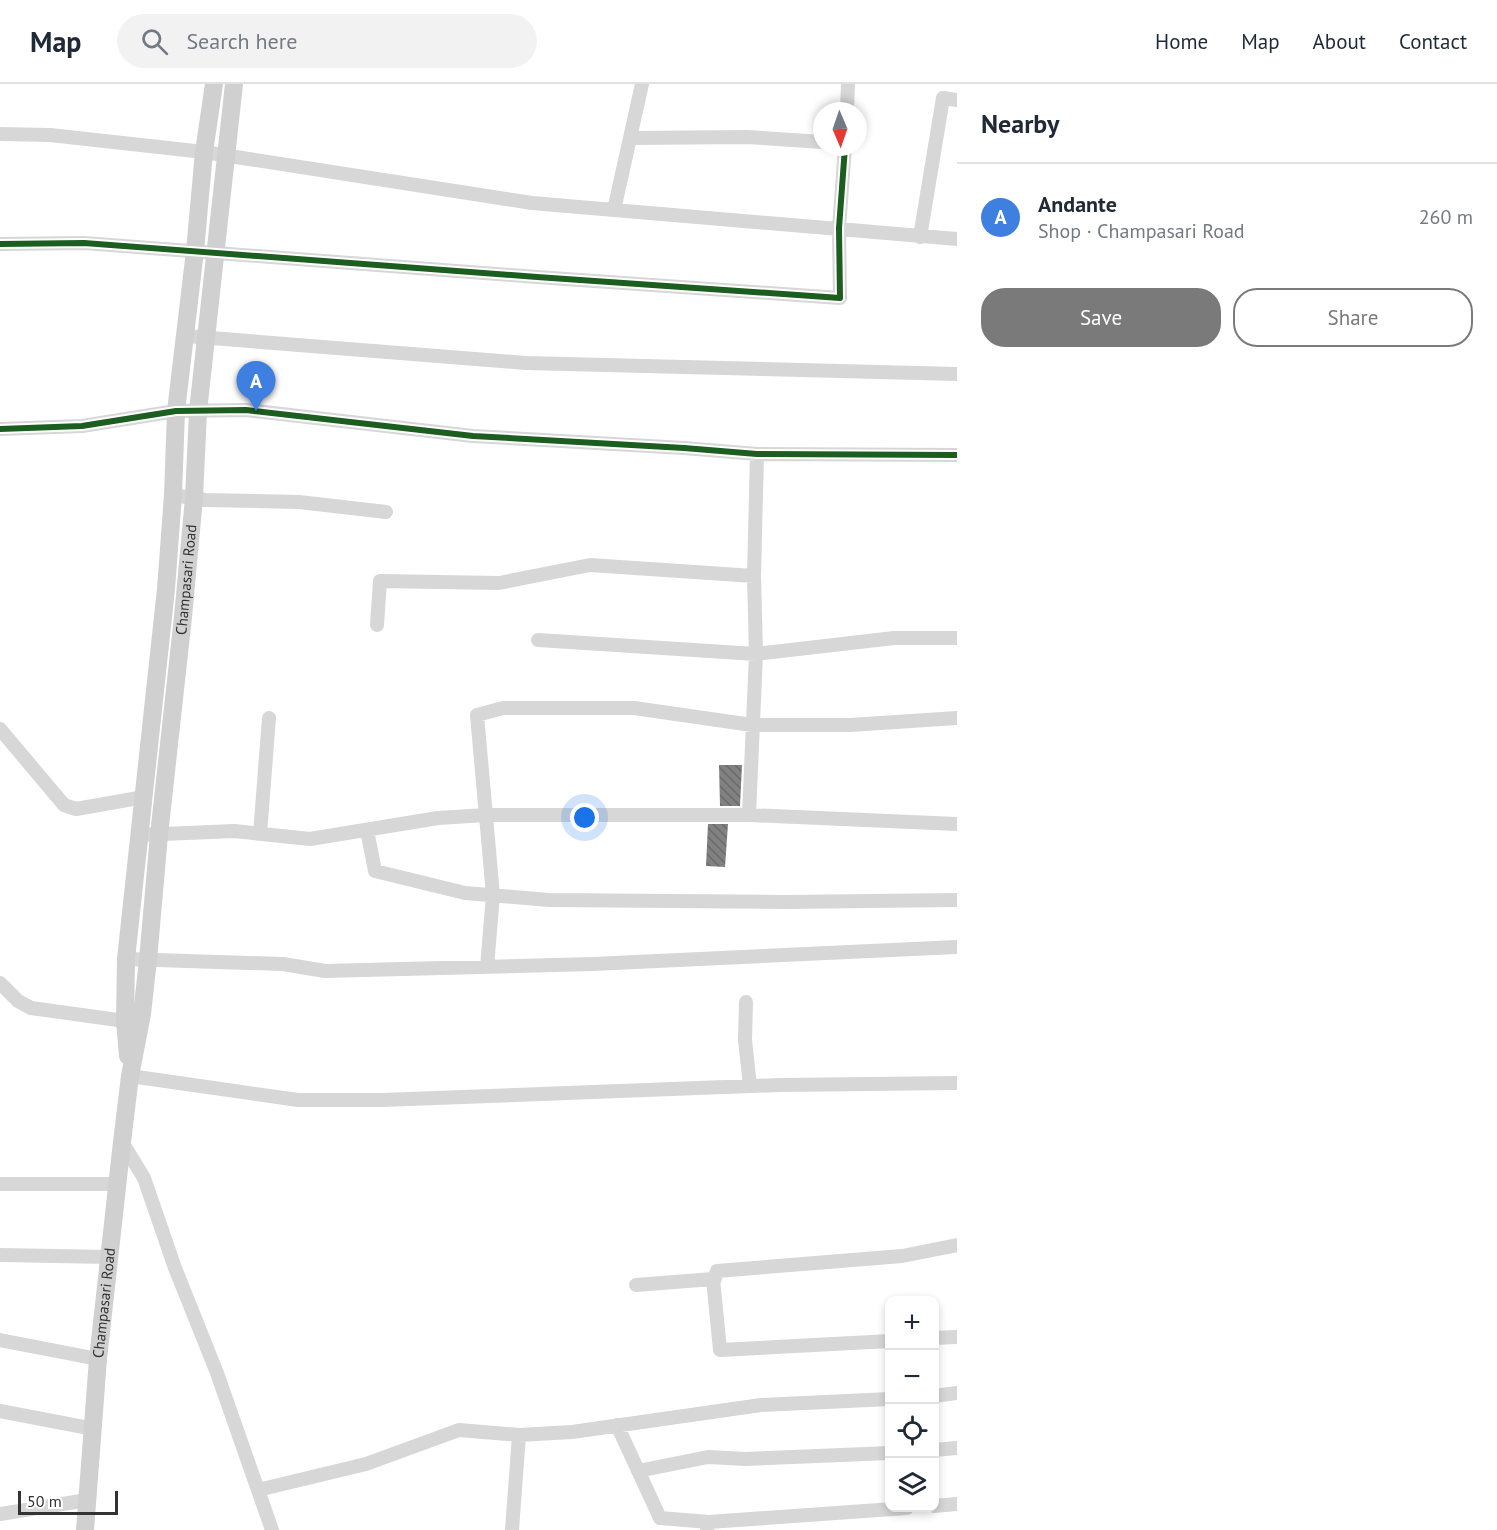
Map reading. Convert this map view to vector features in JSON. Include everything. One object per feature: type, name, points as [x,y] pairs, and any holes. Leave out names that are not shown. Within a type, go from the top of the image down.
[{"type":"main road","name":"Champasari Road","points":[[85,1530],[99,1359],[122,1142],[148,960],[149,835],[144,797],[173,495],[176,411],[186,336],[204,152],[214,84]]},
{"type":"main road","name":"Champasari Road","points":[[130,1076],[125,1021],[126,959],[149,835],[182,629],[194,498],[198,411],[234,84]]},
{"type":"street","points":[[614,210],[642,84]]},
{"type":"street","points":[[847,102],[848,84]]},
{"type":"street","points":[[921,236],[948,94]]},
{"type":"street","points":[[0,134],[72,136],[204,152],[532,203],[957,239]]},
{"type":"street","points":[[630,138],[748,137],[813,141]]},
{"type":"street","points":[[0,244],[84,243],[537,278],[840,298],[839,228],[844,156]]},
{"type":"street","points":[[186,336],[526,363],[957,374]]},
{"type":"street","points":[[0,429],[82,426],[176,411],[246,410],[473,436],[757,454],[957,455]]},
{"type":"street","points":[[749,815],[756,654],[754,576],[757,454]]},
{"type":"street","points":[[173,495],[194,498],[299,502],[386,512]]},
{"type":"street","points":[[376,624],[380,581],[499,583],[590,565],[754,576]]},
{"type":"street","points":[[538,640],[756,654],[894,638],[957,638]]},
{"type":"street","points":[[487,967],[493,896],[477,715],[503,708],[634,708],[752,725],[850,724],[957,718]]},
{"type":"street","points":[[260,834],[268,718]]},
{"type":"street","points":[[0,729],[64,805],[70,808],[76,809],[144,797]]},
{"type":"street","points":[[149,835],[234,831],[310,839],[438,819],[486,815],[749,815],[957,824]]},
{"type":"street","points":[[367,830],[375,871],[465,893],[549,900],[786,902],[957,900]]},
{"type":"street","points":[[126,959],[283,964],[326,971],[593,964],[957,946]]},
{"type":"street","points":[[0,984],[18,1001],[31,1008],[125,1021]]},
{"type":"street","points":[[746,1002],[745,1040],[750,1086]]},
{"type":"street","points":[[130,1076],[298,1100],[382,1100],[750,1086],[957,1083]]},
{"type":"street","points":[[122,1142],[144,1178],[175,1268],[217,1373],[272,1530]]},
{"type":"street","points":[[0,1185],[118,1184]]},
{"type":"street","points":[[885,1341],[720,1350],[714,1282],[717,1271],[902,1256],[957,1245]]},
{"type":"street","points":[[0,1256],[110,1257]]},
{"type":"street","points":[[636,1285],[713,1279],[714,1282]]},
{"type":"street","points":[[939,1338],[957,1337]]},
{"type":"street","points":[[0,1340],[99,1359]]},
{"type":"street","points":[[939,1395],[957,1393]]},
{"type":"street","points":[[258,1491],[366,1464],[459,1430],[519,1435],[572,1432],[761,1405],[885,1399]]},
{"type":"street","points":[[0,1411],[93,1429]]},
{"type":"street","points":[[617,1425],[660,1518],[712,1524],[735,1530]]},
{"type":"street","points":[[512,1530],[519,1435]]},
{"type":"street","points":[[939,1450],[957,1448]]},
{"type":"street","points":[[638,1471],[708,1456],[746,1458],[885,1453]]},
{"type":"street","points":[[0,1514],[87,1500]]},
{"type":"street","points":[[939,1506],[957,1504]]},
{"type":"street","points":[[712,1524],[885,1510]]},
{"type":"building","points":[[719,765],[742,765],[740,806],[720,806]]},
{"type":"building","points":[[708,824],[728,824],[725,867],[706,866]]},
{"type":"cycle path","points":[[0,244],[84,243],[840,298],[839,228],[844,156]]},
{"type":"cycle path","points":[[0,429],[82,426],[176,411],[246,410],[473,436],[757,454],[957,455]]},
{"type":"place","name":"Andante","points":[[256,411]]}]
